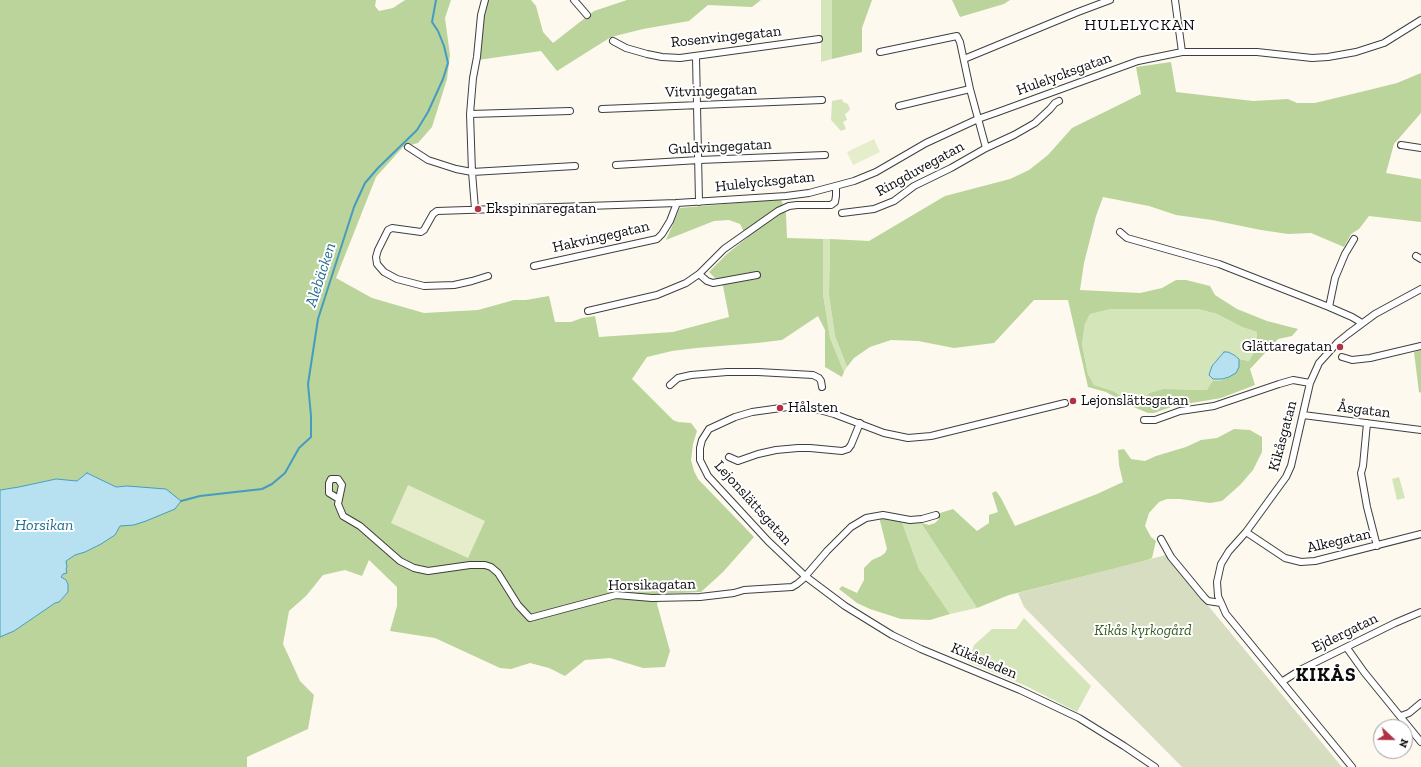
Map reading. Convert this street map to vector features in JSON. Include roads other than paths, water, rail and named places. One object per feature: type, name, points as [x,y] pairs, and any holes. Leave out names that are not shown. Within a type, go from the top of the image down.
[{"type":"street","points":[[475,210],[470,114],[481,16],[485,0]]},
{"type":"street","points":[[574,0],[587,15]]},
{"type":"street","points":[[964,59],[1110,0]]},
{"type":"street","points":[[1175,0],[1182,52]]},
{"type":"street","name":"Hulelycksgatan","points":[[488,276],[454,285],[424,286],[397,279],[384,272],[377,264],[376,257],[388,230],[392,228],[421,232],[424,230],[437,210],[699,202],[809,193],[854,181],[876,172],[926,144],[978,119],[1138,61],[1182,52],[1257,52],[1312,58],[1328,57],[1365,50],[1384,43],[1421,20]]},
{"type":"street","points":[[880,52],[957,36],[960,42],[970,89],[986,148]]},
{"type":"street","name":"Rosenvingegatan","points":[[613,41],[626,48],[654,56],[680,58],[820,39]]},
{"type":"street","points":[[696,57],[699,202]]},
{"type":"street","points":[[900,106],[970,89]]},
{"type":"street","name":"Vitvingegatan","points":[[602,109],[822,100]]},
{"type":"street","name":"Ringduvegatan","points":[[842,213],[874,209],[894,201],[914,186],[1035,123],[1059,101]]},
{"type":"street","points":[[470,114],[570,111]]},
{"type":"street","points":[[1401,145],[1421,148]]},
{"type":"street","points":[[408,147],[428,160],[456,169],[472,172],[575,166]]},
{"type":"street","name":"Guldvingegatan","points":[[616,165],[825,155]]},
{"type":"street","points":[[588,311],[657,295],[686,283],[699,274],[724,249],[778,210],[797,205],[831,205],[835,202],[836,186]]},
{"type":"street","name":"Hakvingegatan","points":[[534,266],[657,239],[670,221],[677,203]]},
{"type":"street","points":[[1120,232],[1126,238],[1219,264],[1329,307],[1362,323]]},
{"type":"street","points":[[1329,307],[1335,278],[1345,254],[1354,239]]},
{"type":"street","points":[[699,274],[707,281],[713,283],[757,275]]},
{"type":"street","name":"Kikåsgatan","points":[[1352,767],[1226,614],[1218,596],[1217,582],[1221,564],[1229,551],[1246,532],[1286,477],[1291,466],[1310,384],[1318,363],[1338,342],[1362,323],[1375,314],[1421,289]]},
{"type":"street","points":[[1342,357],[1352,360],[1370,358],[1421,346]]},
{"type":"street","points":[[670,385],[678,378],[691,375],[727,372],[758,372],[813,375],[819,378],[822,388]]},
{"type":"street","points":[[1144,420],[1155,420],[1180,411],[1214,406],[1293,380],[1310,384]]},
{"type":"street","name":"Lejonslättsgatan","points":[[806,576],[768,541],[708,476],[700,460],[700,448],[705,434],[712,427],[735,417],[752,412],[788,407],[816,409],[860,423],[884,433],[908,438],[931,436],[1064,403]]},
{"type":"street","name":"Åsgatan","points":[[1303,415],[1421,430]]},
{"type":"street","name":"Lejonslättsgatan","points":[[729,458],[738,461],[776,450],[798,448],[842,451],[851,445],[860,423]]},
{"type":"street","points":[[1367,423],[1363,466],[1360,473],[1377,546]]},
{"type":"street","name":"Horsikagatan","points":[[339,499],[338,504],[343,516],[360,526],[400,561],[414,568],[428,571],[470,565],[485,565],[490,567],[498,573],[518,605],[530,618],[616,596],[652,598],[700,597],[734,593],[744,590],[792,587],[806,576]]},
{"type":"street","points":[[806,576],[827,551],[851,527],[866,518],[883,515],[910,520],[922,519],[936,515]]},
{"type":"street","name":"Alkegatan","points":[[1246,532],[1285,558],[1300,562],[1315,561],[1421,534]]},
{"type":"street","points":[[1161,539],[1171,557],[1204,597],[1208,601],[1221,603]]},
{"type":"street","name":"Kikåsleden","points":[[806,576],[845,606],[892,635],[1020,690],[1079,718],[1155,767]]},
{"type":"street","name":"Ejdergatan","points":[[1282,681],[1302,669],[1395,623],[1421,612]]},
{"type":"street","points":[[1347,648],[1364,672],[1421,742]]},
{"type":"street","points":[[1401,716],[1421,703]]},
{"type":"water","points":[[1224,352],[1228,352],[1239,359],[1239,367],[1236,373],[1229,377],[1213,379],[1209,375],[1212,366]]},
{"type":"water","name":"Horsikan","points":[[87,473],[116,487],[127,486],[166,489],[181,501],[175,509],[146,521],[134,525],[120,526],[115,535],[101,544],[75,555],[66,561],[67,573],[63,574],[61,577],[66,580],[68,584],[68,592],[59,602],[55,603],[14,631],[0,637],[0,490],[56,479],[77,481]]},
{"type":"waterway","name":"Alebäcken","points":[[181,501],[200,496],[262,489],[272,484],[285,473],[299,448],[311,437],[308,384],[318,319],[354,207],[365,183],[378,168],[417,130],[428,112],[443,79],[448,63],[444,46],[438,31],[432,22],[436,0]]},
{"type":"place","name":"Ekspinnaregatan","points":[[478,209]]},
{"type":"place","name":"Glättaregatan","points":[[1340,347]]},
{"type":"place","name":"Lejonslättsgatan","points":[[1073,401]]},
{"type":"place","name":"Hålsten","points":[[780,408]]},
{"type":"district","name":"HULELYCKAN","points":[[1140,25]]},
{"type":"district","name":"KIKÅS","points":[[1326,676]]},
{"type":"park label","name":"Kikås kyrkogård","points":[[1143,631]]}]
